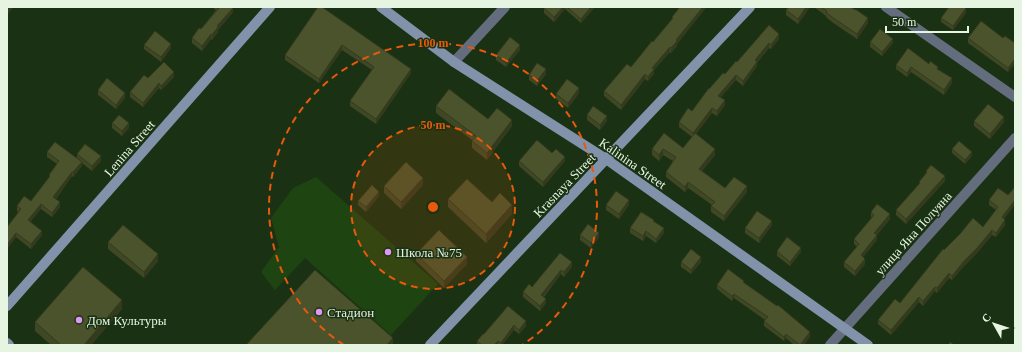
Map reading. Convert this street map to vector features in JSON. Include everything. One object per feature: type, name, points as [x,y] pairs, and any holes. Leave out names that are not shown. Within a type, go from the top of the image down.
[{"type":"street","name":"Lenina Street","points":[[7,306],[270,7]]},
{"type":"street","name":"Kalinina Street","points":[[381,7],[454,62],[606,160],[868,345]]},
{"type":"street","points":[[454,62],[505,7]]},
{"type":"street","name":"Krasnaya Street","points":[[430,345],[750,7]]},
{"type":"street","points":[[886,7],[1015,97]]},
{"type":"street","name":"улица Яна Полуяна","points":[[830,345],[1015,138]]},
{"type":"green space","points":[[316,177],[438,284],[391,335],[305,258],[275,290],[261,272],[279,247],[271,218],[293,188]]},
{"type":"building","points":[[218,7],[233,8],[202,46],[192,38],[199,28],[201,29],[219,8]]},
{"type":"building","points":[[318,7],[322,7],[411,69],[376,119],[350,101],[374,67],[342,45],[319,79],[285,55]]},
{"type":"building","points":[[563,7],[554,17],[544,8]]},
{"type":"building","points":[[567,7],[591,7],[581,19]]},
{"type":"building","points":[[680,7],[703,7],[676,40],[677,41],[652,68],[654,69],[648,77],[645,74],[621,105],[604,91],[627,64],[631,67],[673,18],[672,17]]},
{"type":"building","points":[[789,7],[806,7],[798,19],[786,10]]},
{"type":"building","points":[[821,7],[851,7],[868,18],[857,34],[832,17]]},
{"type":"building","points":[[949,7],[966,8],[953,26],[941,18]]},
{"type":"building","points":[[981,21],[1003,38],[1005,36],[1015,43],[1015,59],[1008,68],[968,38]]},
{"type":"building","points":[[769,25],[779,34],[771,45],[769,43],[755,60],[757,62],[743,81],[736,75],[718,96],[725,100],[717,111],[712,108],[693,133],[679,122],[688,108],[692,111],[709,88],[723,73],[725,74],[736,61],[737,62]]},
{"type":"building","points":[[880,29],[893,39],[882,52],[870,42]]},
{"type":"building","points":[[155,31],[171,44],[161,57],[144,45]]},
{"type":"building","points":[[510,37],[520,45],[506,63],[496,55]]},
{"type":"building","points":[[908,48],[929,64],[930,61],[938,67],[937,69],[952,78],[944,90],[911,67],[907,73],[896,65]]},
{"type":"building","points":[[164,62],[174,72],[161,86],[159,83],[143,103],[130,92],[144,75],[148,78]]},
{"type":"building","points":[[537,63],[546,69],[537,81],[529,75]]},
{"type":"building","points":[[107,78],[125,93],[116,105],[98,90]]},
{"type":"building","points":[[567,79],[579,88],[568,103],[556,94]]},
{"type":"building","points":[[449,89],[488,119],[497,108],[512,120],[487,153],[472,141],[476,136],[436,106]]},
{"type":"building","points":[[988,104],[1004,117],[990,134],[974,121]]},
{"type":"building","points":[[593,106],[607,116],[600,125],[587,115]]},
{"type":"building","points":[[119,115],[129,123],[122,131],[112,123]]},
{"type":"building","points":[[664,133],[683,148],[695,133],[715,149],[699,169],[725,188],[734,177],[747,186],[724,216],[711,206],[715,202],[688,182],[685,187],[666,172],[676,157],[663,149],[659,155],[652,149]]},
{"type":"building","points":[[537,140],[552,153],[556,149],[565,157],[543,182],[519,161]]},
{"type":"building","points":[[959,141],[972,152],[965,160],[952,149]]},
{"type":"building","points":[[55,142],[82,162],[72,172],[53,197],[60,202],[52,213],[41,204],[28,220],[42,231],[31,244],[16,233],[7,245],[7,227],[21,209],[17,206],[24,196],[31,201],[50,176],[49,175],[59,161],[47,152]]},
{"type":"building","points":[[85,144],[101,156],[92,166],[77,154]]},
{"type":"building","points":[[406,162],[423,178],[401,202],[384,186]]},
{"type":"building","points":[[931,165],[945,176],[906,219],[896,210],[920,183],[919,182]]},
{"type":"building","points":[[467,179],[492,202],[500,193],[512,205],[486,234],[448,199]]},
{"type":"building","points":[[372,185],[379,192],[366,207],[358,201]]},
{"type":"building","points":[[1015,187],[1015,200],[1002,217],[1005,220],[996,233],[992,230],[952,276],[949,273],[937,288],[935,287],[923,301],[919,297],[891,330],[878,320],[895,299],[900,303],[943,249],[944,250],[960,234],[973,218],[983,227],[998,207],[989,200],[998,188],[1008,195]]},
{"type":"building","points":[[616,191],[629,200],[619,214],[606,205]]},
{"type":"building","points":[[877,204],[890,214],[874,233],[877,235],[861,255],[865,259],[855,271],[844,262],[859,244],[854,239],[874,215],[871,212]]},
{"type":"building","points":[[757,211],[772,221],[759,238],[745,228]]},
{"type":"building","points":[[641,212],[664,228],[656,239],[646,231],[643,236],[630,228]]},
{"type":"building","points":[[588,224],[599,233],[591,243],[580,235]]},
{"type":"building","points":[[123,225],[158,254],[144,272],[108,242]]},
{"type":"building","points":[[439,230],[467,257],[444,281],[416,254]]},
{"type":"building","points":[[787,237],[801,248],[790,262],[777,251]]},
{"type":"building","points":[[691,249],[701,257],[691,270],[681,262]]},
{"type":"building","points":[[560,253],[572,262],[564,272],[561,270],[541,295],[546,299],[540,306],[523,292],[529,284],[532,287]]},
{"type":"building","name":"Дом Культуры","points":[[83,267],[122,300],[84,345],[61,345],[35,322]]},
{"type":"building","points":[[728,269],[744,281],[743,282],[777,306],[778,305],[810,332],[800,345],[786,334],[784,337],[764,321],[768,317],[734,294],[732,296],[717,285]]},
{"type":"building","name":"Стадион","points":[[315,270],[393,338],[387,345],[246,345]]},
{"type":"building","points":[[508,306],[526,321],[519,330],[514,325],[501,343],[498,341],[494,345],[482,345],[477,341]]},
{"type":"place","name":"Школа №75","points":[[388,252]]},
{"type":"place","name":"Стадион","points":[[319,312]]},
{"type":"place","name":"Дом Культуры","points":[[79,320]]}]
